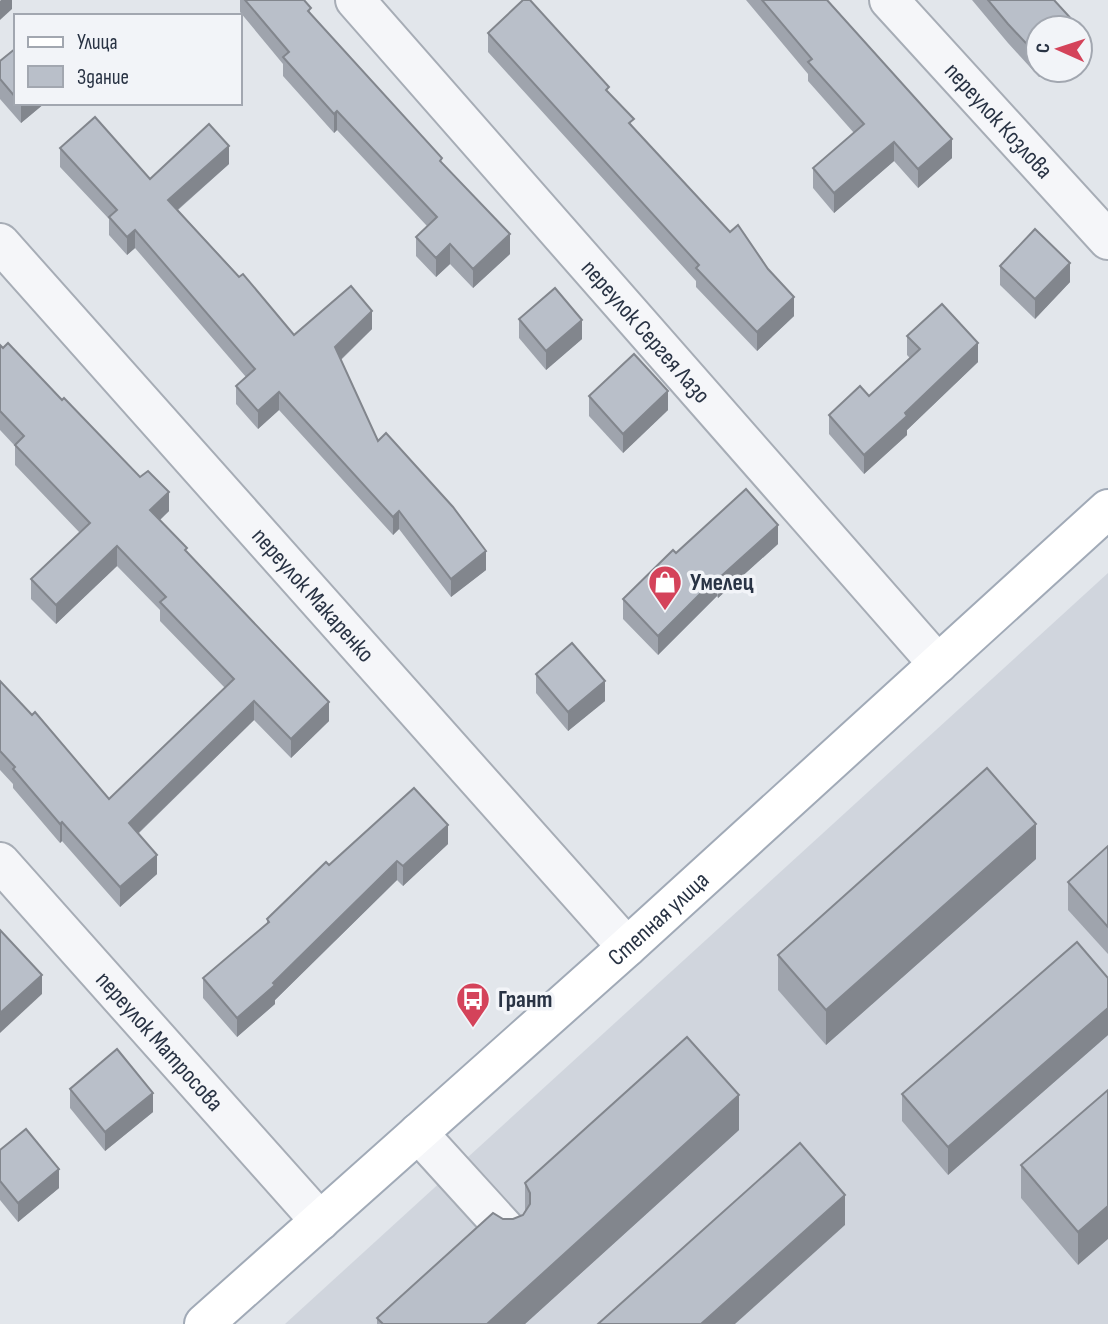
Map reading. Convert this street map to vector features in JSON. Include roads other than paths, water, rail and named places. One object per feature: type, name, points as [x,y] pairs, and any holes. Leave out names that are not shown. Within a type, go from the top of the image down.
[{"type":"main road","name":"Степная улица","points":[[204,1324],[627,947],[1108,509]]},
{"type":"street","name":"переулок Сергея Лазо","points":[[355,0],[938,664]]},
{"type":"street","name":"переулок Козлова","points":[[889,0],[1108,240]]},
{"type":"street","name":"переулок Макаренко","points":[[0,243],[627,947]]},
{"type":"street","name":"переулок Матросова","points":[[0,862],[320,1221]]},
{"type":"street","points":[[418,1133],[509,1233]]},
{"type":"place","name":"Умелец","points":[[665,612]]},
{"type":"place","name":"Грант","points":[[473,1029]]}]
